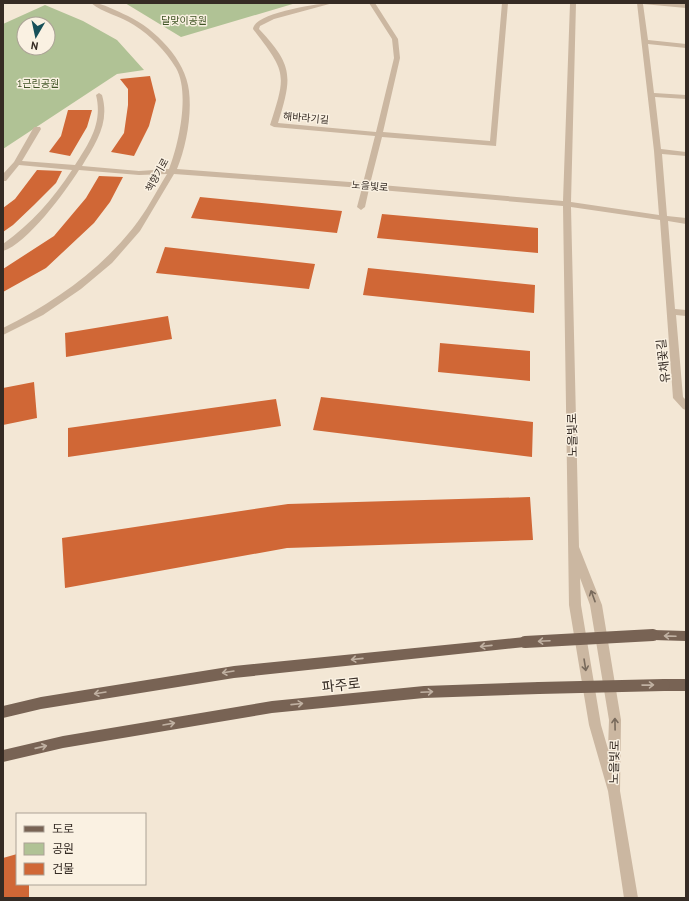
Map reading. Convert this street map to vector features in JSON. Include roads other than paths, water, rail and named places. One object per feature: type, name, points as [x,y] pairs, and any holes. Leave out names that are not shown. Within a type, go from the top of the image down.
[{"type":"main road","name":"파주로","points":[[3,712],[41,703],[234,672],[525,642],[653,635],[686,636]]},
{"type":"main road","name":"파주로","points":[[3,756],[63,742],[272,707],[424,692],[686,685]]},
{"type":"street","name":"책향기로","points":[[3,332],[40,313],[72,292],[109,260],[137,229],[172,171],[179,154],[184,132],[186,91],[180,69],[156,37],[135,22],[94,3]]},
{"type":"street","name":"해바라기길","points":[[330,3],[283,15],[259,23],[256,26],[256,29],[270,43],[282,67],[285,80],[283,95],[274,125],[493,144],[505,3]]},
{"type":"street","points":[[360,207],[397,58],[395,39],[372,3]]},
{"type":"street","name":"노을빛로","points":[[573,3],[567,204],[575,605],[595,725],[614,791],[631,898]]},
{"type":"street","name":"유채꽃길","points":[[640,3],[658,152],[678,398],[686,406]]},
{"type":"street","points":[[645,3],[686,6]]},
{"type":"street","points":[[644,42],[686,46]]},
{"type":"street","points":[[3,248],[20,236],[57,198],[77,168],[99,130],[102,105],[99,95]]},
{"type":"street","points":[[650,95],[686,97]]},
{"type":"street","points":[[3,179],[17,162],[37,129]]},
{"type":"street","points":[[658,152],[686,154]]},
{"type":"street","name":"노을빛로","points":[[17,162],[139,173],[172,171],[366,186],[567,204]]},
{"type":"street","points":[[567,204],[686,221]]},
{"type":"street","points":[[670,311],[686,313]]},
{"type":"street","name":"노을빛로","points":[[574,547],[596,605],[615,720],[614,791]]},
{"type":"park label","name":"달맞이공원","points":[[184,20]]},
{"type":"park label","name":"1근린공원","points":[[38,83]]}]
